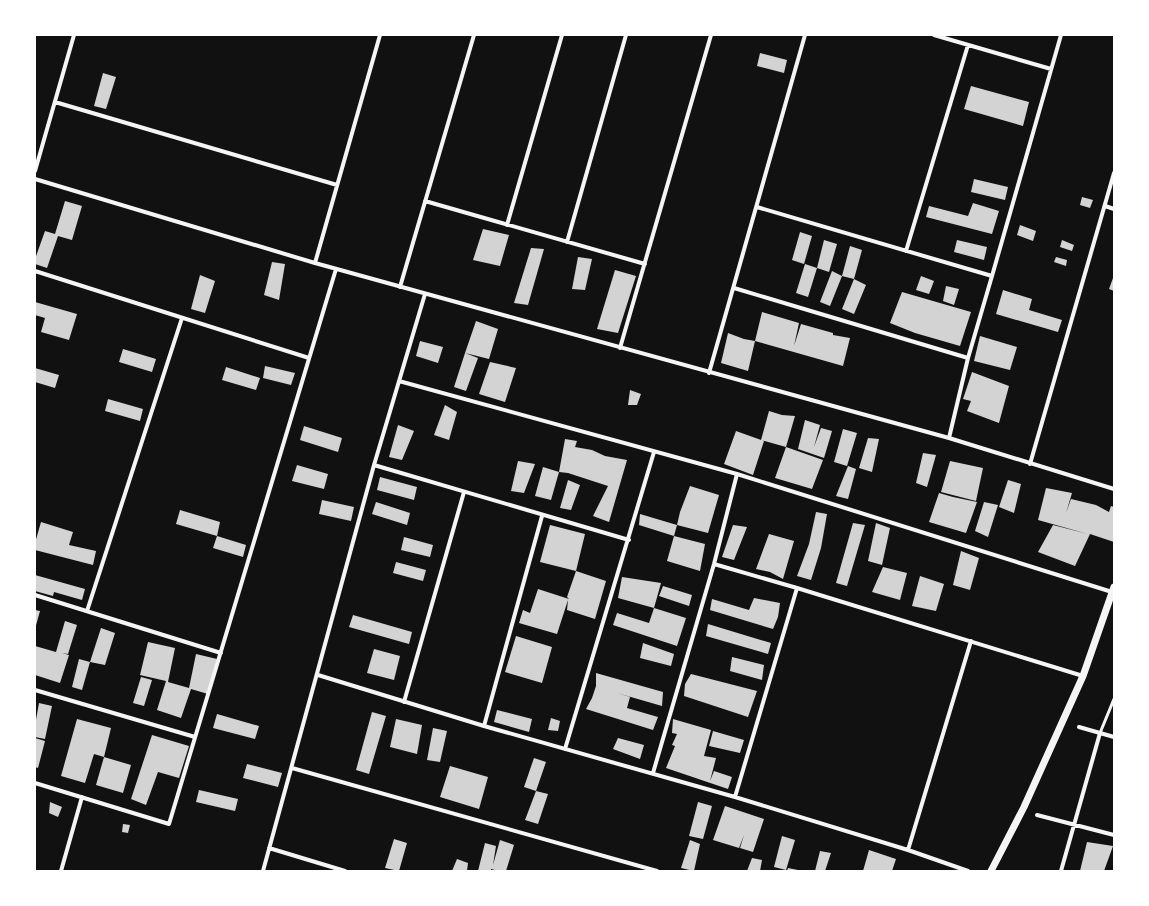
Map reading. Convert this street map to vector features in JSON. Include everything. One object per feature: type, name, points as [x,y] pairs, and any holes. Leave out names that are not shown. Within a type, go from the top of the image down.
[{"type":"street","points":[[35,171],[74,35]]},
{"type":"street","points":[[315,263],[380,35]]},
{"type":"street","points":[[400,287],[474,35]]},
{"type":"street","points":[[507,225],[562,35]]},
{"type":"street","points":[[567,242],[626,35]]},
{"type":"street","points":[[620,348],[711,35]]},
{"type":"street","points":[[709,373],[805,35]]},
{"type":"street","points":[[934,35],[1051,69]]},
{"type":"street","points":[[949,438],[968,358],[1061,35]]},
{"type":"street","points":[[906,251],[968,45]]},
{"type":"street","points":[[55,102],[337,185]]},
{"type":"street","points":[[1030,464],[1114,173]]},
{"type":"street","points":[[35,179],[336,269],[949,438],[1114,489]]},
{"type":"street","points":[[425,201],[645,264]]},
{"type":"street","points":[[1104,206],[1114,209]]},
{"type":"street","points":[[757,207],[992,276]]},
{"type":"street","points":[[35,782],[169,824],[336,269]]},
{"type":"street","points":[[35,271],[309,358]]},
{"type":"street","points":[[734,288],[968,358]]},
{"type":"street","points":[[263,871],[318,675],[374,466],[425,294]]},
{"type":"street","points":[[87,611],[182,318]]},
{"type":"street","points":[[399,381],[737,474],[1113,590],[1083,676],[1024,807],[991,871]]},
{"type":"street","points":[[565,748],[629,540],[654,452]]},
{"type":"street","points":[[374,466],[629,540]]},
{"type":"street","points":[[653,773],[714,564],[737,474]]},
{"type":"street","points":[[404,702],[464,492]]},
{"type":"street","points":[[484,726],[542,516]]},
{"type":"street","points":[[714,564],[1083,676]]},
{"type":"street","points":[[735,797],[797,588]]},
{"type":"street","points":[[35,594],[221,653]]},
{"type":"street","points":[[908,850],[971,641]]},
{"type":"street","points":[[318,675],[484,726],[735,797],[908,850],[968,871]]},
{"type":"street","points":[[35,690],[195,737]]},
{"type":"street","points":[[1079,727],[1114,737]]},
{"type":"street","points":[[1060,871],[1100,733]]},
{"type":"street","points":[[292,768],[657,871]]},
{"type":"street","points":[[61,871],[82,797]]},
{"type":"street","points":[[1037,815],[1114,835]]},
{"type":"street","points":[[269,848],[345,871]]},
{"type":"lane","points":[[1100,733],[1114,699]]},
{"type":"building","points":[[760,53],[787,60],[784,73],[757,66]]},
{"type":"building","points":[[103,73],[116,77],[106,109],[94,106]]},
{"type":"building","points":[[971,86],[1029,102],[1023,126],[964,109]]},
{"type":"building","points":[[974,179],[1008,187],[1005,200],[971,192]]},
{"type":"building","points":[[1082,197],[1093,200],[1090,208],[1080,205]]},
{"type":"building","points":[[65,201],[82,206],[72,240],[58,236],[47,268],[35,264],[35,259],[45,231],[55,234]]},
{"type":"building","points":[[973,203],[999,211],[992,234],[926,217],[929,206],[968,216]]},
{"type":"building","points":[[1020,225],[1036,231],[1033,241],[1017,235]]},
{"type":"building","points":[[483,229],[509,235],[500,266],[473,260]]},
{"type":"building","points":[[800,232],[812,236],[804,264],[792,260]]},
{"type":"building","points":[[824,240],[837,244],[829,272],[817,268]]},
{"type":"building","points":[[957,240],[987,247],[984,260],[954,252]]},
{"type":"building","points":[[1062,240],[1074,245],[1072,251],[1060,247]]},
{"type":"building","points":[[850,246],[862,250],[854,279],[842,276]]},
{"type":"building","points":[[531,248],[544,249],[528,305],[514,303]]},
{"type":"building","points":[[578,257],[592,259],[585,290],[572,289]]},
{"type":"building","points":[[1056,257],[1067,260],[1066,266],[1054,262]]},
{"type":"building","points":[[272,262],[285,264],[279,300],[264,295]]},
{"type":"building","points":[[805,264],[817,268],[808,297],[796,293]]},
{"type":"building","points":[[615,270],[636,276],[618,333],[597,329]]},
{"type":"building","points":[[832,271],[842,276],[830,306],[820,302]]},
{"type":"building","points":[[200,275],[215,281],[205,313],[191,309]]},
{"type":"building","points":[[921,276],[934,281],[929,294],[916,290]]},
{"type":"building","points":[[1114,278],[1114,291],[1109,289]]},
{"type":"building","points":[[854,279],[866,285],[854,314],[842,309]]},
{"type":"building","points":[[946,286],[959,289],[954,305],[943,301]]},
{"type":"building","points":[[1003,290],[1032,299],[1029,310],[1062,320],[1058,332],[996,314]]},
{"type":"building","points":[[902,292],[971,312],[960,346],[915,333],[890,323]]},
{"type":"building","points":[[35,302],[77,314],[69,340],[41,332],[45,318],[35,315]]},
{"type":"building","points":[[762,312],[799,323],[794,346],[801,324],[833,333],[833,335],[850,338],[843,366],[755,341]]},
{"type":"building","points":[[476,321],[498,329],[489,359],[465,353]]},
{"type":"building","points":[[728,333],[744,339],[755,341],[748,371],[721,363]]},
{"type":"building","points":[[980,336],[1017,347],[1010,370],[974,361]]},
{"type":"building","points":[[420,341],[443,347],[438,363],[416,356]]},
{"type":"building","points":[[123,349],[156,359],[152,372],[119,362]]},
{"type":"building","points":[[465,353],[478,358],[466,391],[454,387]]},
{"type":"building","points":[[490,362],[516,368],[505,402],[479,394]]},
{"type":"building","points":[[265,366],[295,373],[291,385],[263,378]]},
{"type":"building","points":[[226,367],[260,378],[256,390],[222,380]]},
{"type":"building","points":[[35,368],[59,375],[55,388],[35,382]]},
{"type":"building","points":[[972,372],[1009,386],[999,423],[967,411],[971,401],[963,399]]},
{"type":"building","points":[[630,390],[641,394],[637,405],[628,405]]},
{"type":"building","points":[[108,399],[143,409],[140,421],[105,411]]},
{"type":"building","points":[[445,405],[457,412],[449,440],[434,435]]},
{"type":"building","points":[[769,411],[782,415],[795,416],[786,447],[761,440]]},
{"type":"building","points":[[805,420],[820,425],[814,447],[821,428],[832,431],[824,458],[798,449]]},
{"type":"building","points":[[398,425],[414,431],[402,460],[389,457]]},
{"type":"building","points":[[304,426],[342,438],[338,452],[300,440]]},
{"type":"building","points":[[843,429],[857,433],[847,466],[834,462]]},
{"type":"building","points":[[736,431],[764,441],[753,475],[724,464]]},
{"type":"building","points":[[868,438],[879,439],[872,472],[859,468]]},
{"type":"building","points":[[565,439],[577,441],[575,447],[592,450],[605,456],[627,460],[609,522],[593,516],[608,486],[568,473],[559,472]]},
{"type":"building","points":[[786,447],[823,460],[812,489],[775,478]]},
{"type":"building","points":[[923,453],[936,455],[927,487],[916,483]]},
{"type":"building","points":[[518,461],[535,464],[524,493],[511,491]]},
{"type":"building","points":[[950,461],[983,468],[976,501],[941,492]]},
{"type":"building","points":[[297,465],[328,474],[324,489],[292,481]]},
{"type":"building","points":[[848,466],[856,469],[848,499],[836,496]]},
{"type":"building","points":[[543,467],[559,472],[551,500],[535,496]]},
{"type":"building","points":[[380,477],[417,487],[414,500],[377,490]]},
{"type":"building","points":[[568,480],[580,485],[571,510],[560,508]]},
{"type":"building","points":[[1008,480],[1021,484],[1014,513],[999,507]]},
{"type":"building","points":[[690,486],[719,495],[708,533],[677,525],[680,512]]},
{"type":"building","points":[[1046,488],[1072,493],[1066,513],[1071,499],[1096,505],[1109,512],[1111,506],[1114,507],[1114,542],[1090,534],[1075,566],[1038,552],[1053,525],[1088,534],[1038,520]]},
{"type":"building","points":[[939,493],[977,502],[966,533],[929,522]]},
{"type":"building","points":[[322,500],[354,507],[351,521],[319,514]]},
{"type":"building","points":[[376,502],[410,513],[407,525],[372,514]]},
{"type":"building","points":[[984,502],[998,505],[988,537],[975,531]]},
{"type":"building","points":[[180,510],[220,522],[217,536],[176,524]]},
{"type":"building","points":[[816,512],[827,514],[821,548],[811,580],[797,576],[809,544]]},
{"type":"building","points":[[640,514],[677,525],[674,536],[639,525]]},
{"type":"building","points":[[41,522],[73,532],[69,545],[96,551],[93,565],[35,550],[35,543]]},
{"type":"building","points":[[853,523],[865,525],[847,586],[836,583]]},
{"type":"building","points":[[876,523],[890,528],[882,565],[868,561]]},
{"type":"building","points":[[550,525],[585,534],[576,571],[540,562]]},
{"type":"building","points":[[733,525],[747,527],[734,560],[722,557]]},
{"type":"building","points":[[769,534],[794,541],[783,579],[770,572],[756,569]]},
{"type":"building","points":[[217,536],[246,545],[243,557],[213,548]]},
{"type":"building","points":[[674,536],[705,544],[700,571],[667,561]]},
{"type":"building","points":[[404,537],[433,545],[430,557],[401,550]]},
{"type":"building","points":[[961,551],[979,558],[970,590],[953,585]]},
{"type":"building","points":[[396,562],[426,570],[423,581],[393,573]]},
{"type":"building","points":[[883,567],[907,573],[900,600],[872,592]]},
{"type":"building","points":[[576,571],[606,581],[595,619],[567,610],[568,600],[557,634],[519,623],[523,610],[530,613],[538,589],[569,599],[567,597]]},
{"type":"building","points":[[35,575],[85,589],[82,600],[54,592],[53,596],[35,591]]},
{"type":"building","points":[[920,576],[944,584],[936,611],[912,606]]},
{"type":"building","points":[[622,577],[661,583],[654,608],[618,598]]},
{"type":"building","points":[[663,586],[692,595],[689,606],[659,596]]},
{"type":"building","points":[[754,598],[780,603],[778,617],[773,629],[710,610],[712,599],[749,610]]},
{"type":"building","points":[[654,608],[686,618],[677,646],[613,625],[617,613],[649,623]]},
{"type":"building","points":[[35,610],[40,611],[35,629]]},
{"type":"building","points":[[353,615],[412,632],[409,644],[349,627]]},
{"type":"building","points":[[65,621],[77,625],[68,654],[62,653],[69,655],[60,683],[35,675],[35,646],[56,652]]},
{"type":"building","points":[[708,624],[771,643],[768,654],[706,636]]},
{"type":"building","points":[[101,628],[115,633],[105,665],[90,662]]},
{"type":"building","points":[[516,636],[552,647],[542,683],[505,672]]},
{"type":"building","points":[[148,642],[175,648],[168,682],[189,688],[196,654],[217,659],[208,694],[191,689],[181,718],[157,710],[166,681],[140,675]]},
{"type":"building","points":[[643,643],[674,654],[671,666],[640,658]]},
{"type":"building","points":[[374,649],[400,656],[394,680],[367,673]]},
{"type":"building","points":[[732,657],[764,665],[762,680],[730,671]]},
{"type":"building","points":[[79,659],[90,662],[82,690],[72,687]]},
{"type":"building","points":[[596,673],[663,692],[662,706],[617,693],[630,697],[627,708],[658,717],[653,730],[586,709],[596,686]]},
{"type":"building","points":[[691,674],[757,691],[748,717],[684,696],[685,684]]},
{"type":"building","points":[[141,677],[152,680],[144,706],[133,703]]},
{"type":"building","points":[[39,703],[52,706],[45,739],[35,737],[35,725]]},
{"type":"building","points":[[497,710],[532,719],[529,732],[494,722]]},
{"type":"building","points":[[372,712],[386,716],[369,774],[356,770]]},
{"type":"building","points":[[217,714],[259,726],[255,739],[213,728]]},
{"type":"building","points":[[551,718],[560,721],[558,731],[548,730]]},
{"type":"building","points":[[77,719],[111,728],[104,757],[94,754],[85,783],[61,776]]},
{"type":"building","points":[[396,719],[422,725],[417,754],[390,747]]},
{"type":"building","points":[[673,719],[711,730],[704,756],[716,758],[710,781],[714,771],[732,777],[728,789],[666,768],[675,746],[672,745],[677,734],[672,733]]},
{"type":"building","points":[[433,728],[447,731],[440,762],[427,760]]},
{"type":"building","points":[[713,731],[744,740],[740,753],[709,746]]},
{"type":"building","points":[[152,735],[189,746],[179,778],[158,772],[146,805],[131,799]]},
{"type":"building","points":[[35,738],[45,741],[38,768],[35,767]]},
{"type":"building","points":[[618,738],[644,745],[640,759],[613,749]]},
{"type":"building","points":[[104,757],[131,765],[123,793],[96,785]]},
{"type":"building","points":[[534,758],[546,762],[536,791],[524,787]]},
{"type":"building","points":[[247,764],[282,773],[278,787],[243,778]]},
{"type":"building","points":[[450,766],[488,777],[479,809],[440,797]]},
{"type":"building","points":[[199,790],[238,799],[235,811],[196,802]]},
{"type":"building","points":[[536,791],[548,794],[538,824],[525,820]]},
{"type":"building","points":[[50,802],[62,807],[58,817],[49,813]]},
{"type":"building","points":[[698,802],[712,806],[703,839],[689,836]]},
{"type":"building","points":[[725,806],[764,819],[753,852],[740,848],[744,835],[739,848],[713,840]]},
{"type":"building","points":[[123,824],[130,825],[128,833],[122,832]]},
{"type":"building","points":[[782,836],[795,840],[786,870],[774,867]]},
{"type":"building","points":[[394,839],[407,843],[399,871],[385,868]]},
{"type":"building","points":[[500,840],[514,845],[506,871],[491,869],[491,871],[478,871],[485,843],[496,846],[493,865]]},
{"type":"building","points":[[690,840],[700,844],[694,871],[681,868]]},
{"type":"building","points":[[1087,842],[1113,846],[1104,871],[1080,871]]},
{"type":"building","points":[[869,850],[896,859],[892,871],[863,871]]},
{"type":"building","points":[[820,851],[831,853],[825,871],[815,871]]},
{"type":"building","points":[[752,858],[762,860],[760,871],[747,871]]},
{"type":"building","points":[[457,859],[468,863],[467,871],[452,871]]},
{"type":"building","points":[[788,868],[798,870],[798,871],[787,871]]}]
